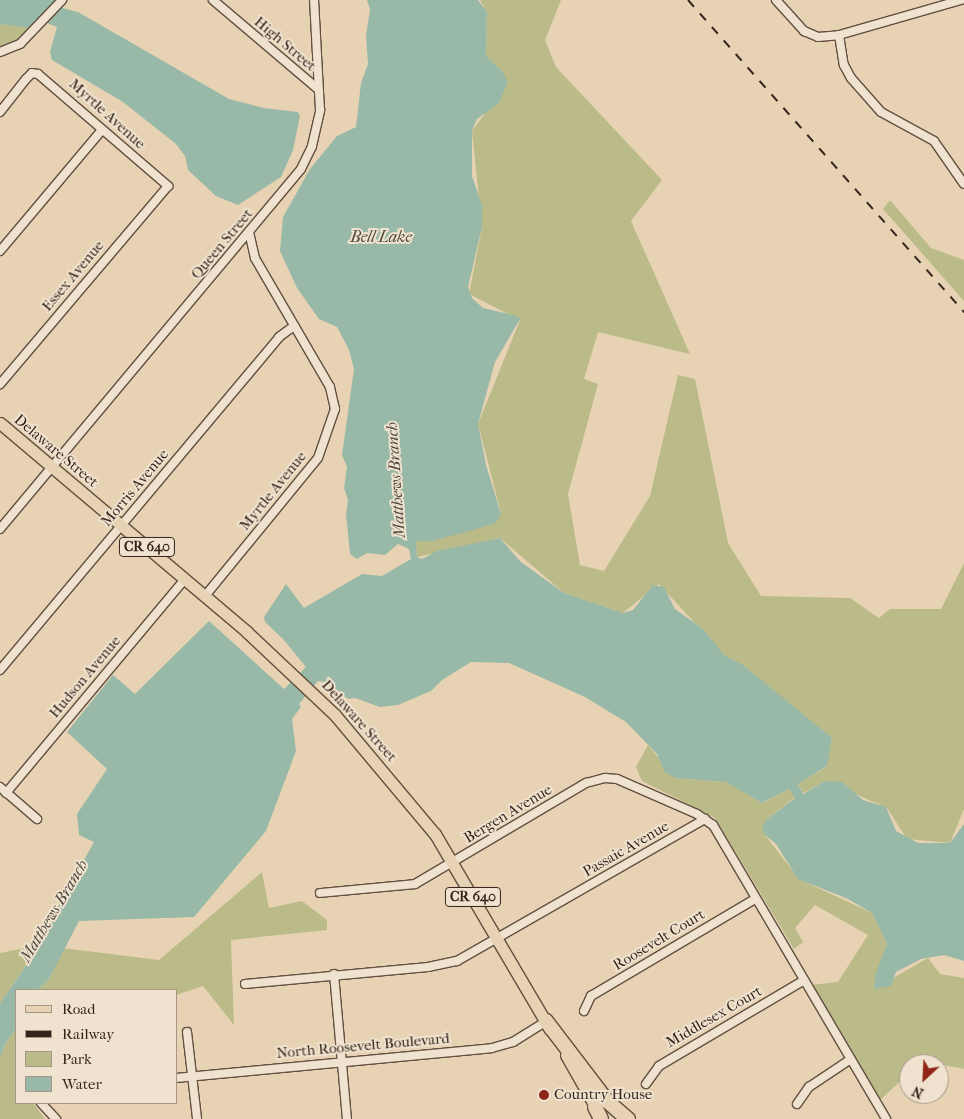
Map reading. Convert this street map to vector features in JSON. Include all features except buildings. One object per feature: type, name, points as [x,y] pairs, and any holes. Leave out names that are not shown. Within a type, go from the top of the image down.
[{"type":"highway","points":[[546,1021],[608,1101],[628,1119]]},
{"type":"main road","name":"Delaware Street","points":[[0,424],[205,596],[293,673],[315,695],[411,803],[453,864],[600,1115]]},
{"type":"street","points":[[0,52],[12,50],[28,36],[61,0]]},
{"type":"street","name":"High Street","points":[[213,0],[318,89]]},
{"type":"street","name":"Queen Street","points":[[0,529],[301,169],[312,146],[320,110],[314,0]]},
{"type":"street","points":[[776,0],[804,31],[818,37],[839,35],[962,0]]},
{"type":"street","points":[[839,35],[844,65],[851,78],[881,112],[934,141],[964,184]]},
{"type":"street","name":"Myrtle Avenue","points":[[0,112],[32,73],[45,77],[102,130],[168,186]]},
{"type":"street","points":[[0,251],[102,130]]},
{"type":"street","name":"Essex Avenue","points":[[0,384],[168,186]]},
{"type":"street","name":"Myrtle Avenue","points":[[205,596],[318,458],[335,409],[334,399],[255,258],[249,233]]},
{"type":"street","name":"Morris Avenue","points":[[0,670],[279,337],[294,326]]},
{"type":"street","name":"Hudson Avenue","points":[[3,790],[185,580]]},
{"type":"street","name":"Bergen Avenue","points":[[320,893],[406,886],[453,864],[595,779],[617,779],[705,819]]},
{"type":"street","points":[[3,790],[37,819]]},
{"type":"street","points":[[705,819],[713,825],[803,982],[886,1119]]},
{"type":"street","name":"Passaic Avenue","points":[[245,984],[447,964],[499,940],[705,819]]},
{"type":"street","name":"Roosevelt Court","points":[[584,1012],[591,996],[755,899]]},
{"type":"street","points":[[334,974],[347,1119]]},
{"type":"street","name":"Middlesex Court","points":[[646,1084],[659,1066],[803,982]]},
{"type":"street","name":"North Roosevelt Boulevard","points":[[178,1078],[492,1048],[513,1042],[546,1021]]},
{"type":"street","points":[[187,1032],[197,1119]]},
{"type":"street","points":[[797,1104],[809,1086],[851,1059]]},
{"type":"street","points":[[42,1104],[56,1119]]},
{"type":"green space","points":[[0,0],[62,0],[20,44],[0,52]]},
{"type":"green space","points":[[480,0],[561,0],[545,40],[556,67],[662,180],[631,221],[690,354],[598,332],[584,379],[598,384],[568,494],[580,565],[604,571],[650,496],[678,375],[695,379],[728,543],[761,596],[850,598],[879,618],[890,609],[941,609],[964,563],[964,809],[950,843],[907,839],[887,808],[826,781],[803,793],[798,784],[826,767],[832,738],[724,655],[659,584],[623,613],[564,593],[500,538],[417,557],[416,541],[501,513],[478,424],[520,320],[469,294],[482,227],[472,131],[508,82],[486,56],[487,13]]},
{"type":"green space","points":[[890,200],[931,248],[964,260],[964,301],[883,209]]},
{"type":"green space","points":[[648,745],[675,778],[726,782],[763,803],[789,789],[795,797],[766,820],[765,835],[799,879],[872,913],[887,944],[874,989],[928,958],[940,974],[964,978],[964,1069],[949,1066],[949,1054],[899,1054],[899,1082],[878,1102],[810,985],[838,982],[868,935],[815,905],[795,928],[803,942],[794,949],[715,818],[642,781],[636,767]]},
{"type":"green space","points":[[262,872],[269,908],[302,901],[327,920],[327,930],[231,940],[234,1025],[203,986],[178,994],[178,989],[39,989],[49,979],[62,948],[159,960]]},
{"type":"green space","points":[[35,946],[23,970],[0,1003],[0,953]]},
{"type":"green space","points":[[15,1030],[15,1104],[34,1104],[45,1119],[0,1119],[0,1059],[4,1046]]},
{"type":"water","points":[[0,0],[56,0],[59,7],[78,12],[229,99],[264,108],[298,112],[300,116],[293,150],[281,177],[238,205],[216,196],[188,170],[185,156],[176,144],[123,102],[52,60],[50,52],[57,27],[37,19],[29,28],[0,24]]},
{"type":"water","name":"Bell Lake","points":[[367,0],[478,0],[487,12],[486,56],[502,71],[508,82],[499,103],[477,119],[472,131],[472,176],[482,205],[482,227],[468,287],[472,298],[483,308],[517,316],[520,319],[495,362],[478,424],[486,465],[501,514],[496,523],[432,541],[416,541],[417,557],[422,559],[437,551],[500,538],[521,562],[564,593],[623,613],[633,610],[653,585],[664,587],[675,609],[703,629],[724,655],[743,665],[832,738],[827,766],[798,784],[803,794],[825,781],[842,782],[863,800],[886,807],[896,831],[918,843],[950,843],[964,824],[964,961],[944,955],[921,959],[896,972],[891,986],[874,989],[876,973],[887,944],[872,913],[848,899],[798,879],[776,844],[765,835],[762,828],[766,820],[795,798],[789,789],[762,803],[726,782],[675,778],[664,771],[657,754],[626,722],[585,697],[509,663],[471,662],[442,680],[431,691],[398,705],[380,707],[355,698],[348,699],[325,682],[318,681],[299,704],[301,707],[292,719],[296,751],[266,831],[194,917],[79,921],[49,979],[39,989],[15,989],[15,1030],[4,1046],[0,1059],[0,1003],[23,970],[94,842],[79,835],[77,814],[107,769],[67,732],[113,675],[135,694],[209,621],[284,689],[306,667],[283,639],[265,622],[264,617],[286,584],[304,608],[362,574],[382,576],[411,559],[409,549],[398,544],[385,555],[367,553],[357,559],[350,554],[346,514],[348,500],[344,488],[347,467],[342,455],[354,369],[349,350],[337,327],[319,319],[297,288],[280,251],[283,217],[310,169],[337,136],[356,127],[361,83],[368,64],[366,36],[370,9]]},
{"type":"railway","points":[[688,0],[964,312]]},
{"type":"place","name":"Country House","points":[[544,1095]]},
{"type":"water label","name":"Matthews Branch","points":[[396,480]]},
{"type":"water label","name":"Matthews Branch","points":[[54,911]]}]
